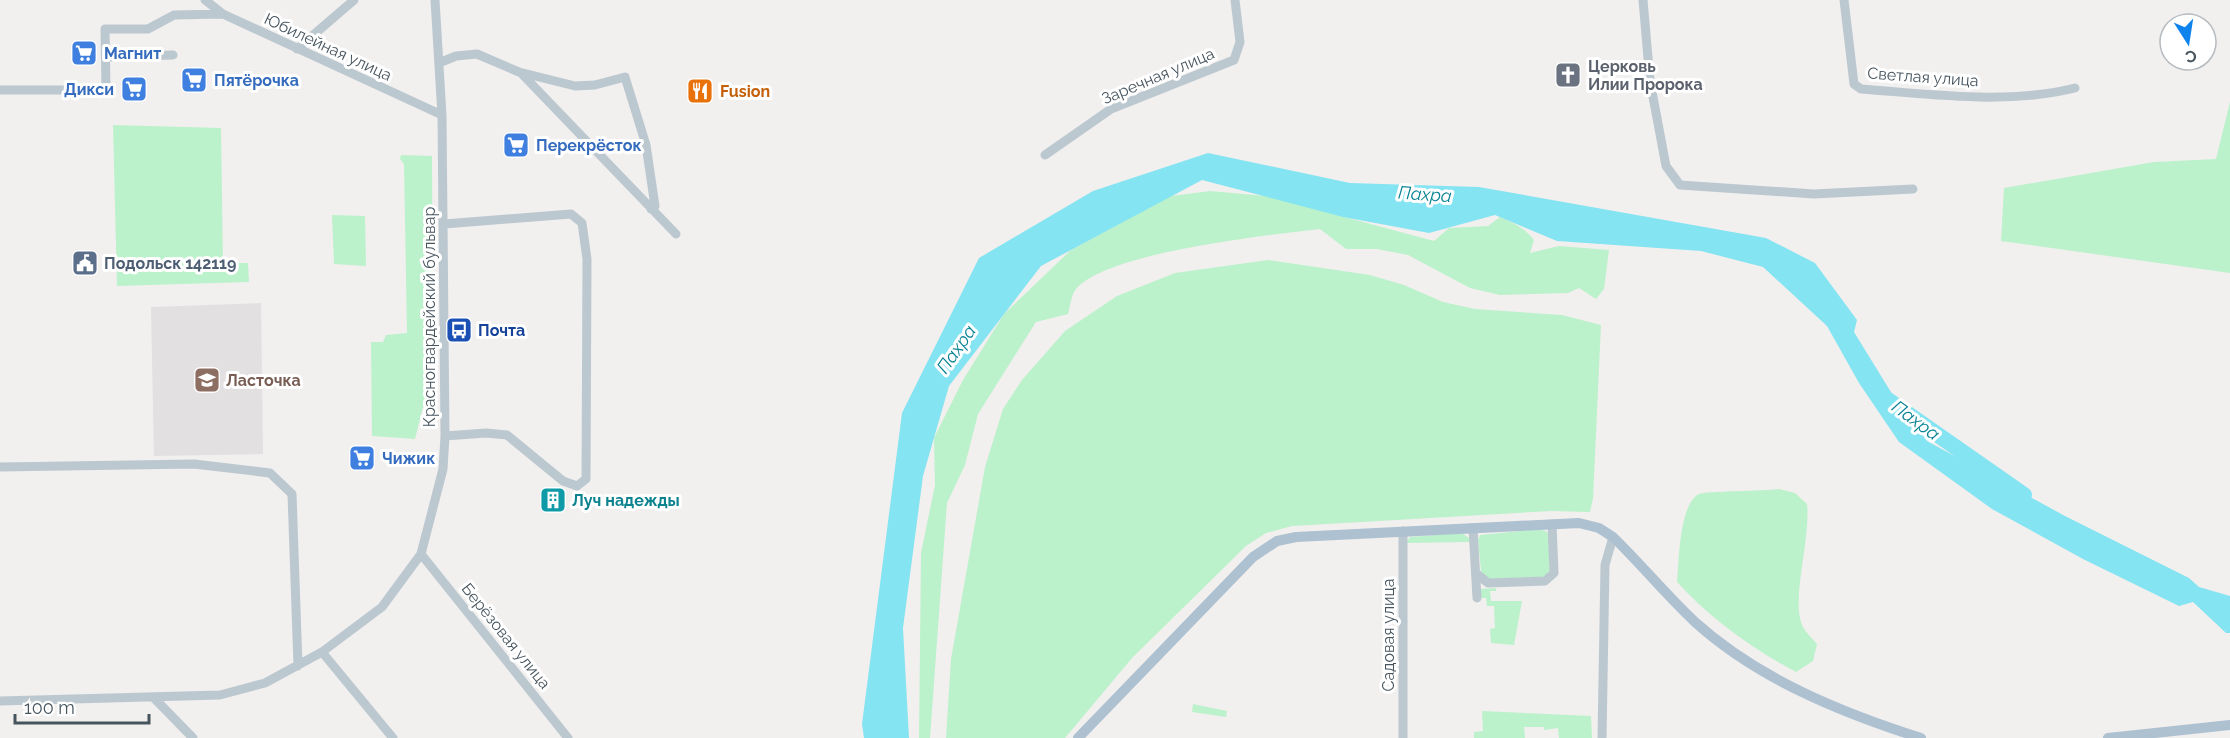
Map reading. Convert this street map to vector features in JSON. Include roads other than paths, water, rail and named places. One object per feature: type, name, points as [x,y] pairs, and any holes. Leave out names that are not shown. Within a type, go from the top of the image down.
[{"type":"main road","points":[[1078,738],[1266,546],[1296,537],[1552,524],[1590,525],[1612,537],[1696,622],[1753,665],[1852,716],[1921,738]]},
{"type":"main road","points":[[2108,738],[2230,725]]},
{"type":"street","name":"Юбилейная улица","points":[[205,0],[223,14],[442,116]]},
{"type":"street","points":[[297,49],[354,0]]},
{"type":"street","name":"Красногвардейский бульвар","points":[[0,701],[209,696],[242,691],[298,666],[322,652],[382,607],[421,554],[441,478],[445,436],[442,116],[435,0]]},
{"type":"street","name":"Заречная улица","points":[[1045,155],[1111,109],[1234,60],[1240,42],[1235,0]]},
{"type":"street","points":[[1643,0],[1650,81],[1666,166],[1680,185],[1814,194],[1913,189]]},
{"type":"street","name":"Светлая улица","points":[[1844,0],[1854,84],[1862,89],[1964,97],[2050,94],[2075,88]]},
{"type":"street","points":[[0,90],[106,90],[105,29],[148,28],[174,15],[223,14]]},
{"type":"street","points":[[439,63],[456,56],[477,54],[519,72],[575,86],[595,85],[625,77],[646,145],[655,206],[651,209]]},
{"type":"street","points":[[106,57],[173,55]]},
{"type":"street","points":[[519,72],[676,234]]},
{"type":"street","points":[[444,224],[571,214],[582,223],[587,259],[586,479],[577,486],[563,481],[507,435],[486,433],[445,436]]},
{"type":"street","points":[[0,467],[194,464],[270,473],[292,494],[298,666]]},
{"type":"street","points":[[1477,574],[1488,583],[1545,581],[1554,573],[1552,524]]},
{"type":"street","points":[[1473,528],[1477,598]]},
{"type":"street","name":"Садовая улица","points":[[1402,531],[1403,738]]},
{"type":"street","points":[[1602,738],[1605,565],[1612,537]]},
{"type":"street","name":"Берёзовая улица","points":[[421,554],[568,738]]},
{"type":"street","points":[[322,652],[393,738]]},
{"type":"street","points":[[154,698],[194,738]]},
{"type":"water","points":[[1208,153],[1350,183],[1479,187],[1766,238],[1815,263],[1857,320],[1854,332],[1894,397],[1927,441],[2065,516],[2189,578],[2199,587],[2230,596],[2230,633],[2226,633],[2193,602],[2179,606],[2083,559],[1992,509],[1899,442],[1859,383],[1827,326],[1763,267],[1701,251],[1557,241],[1495,215],[1429,233],[1343,217],[1202,180],[1041,266],[949,386],[923,476],[903,628],[909,738],[864,738],[862,724],[902,413],[979,258],[1093,191]]},
{"type":"waterway","name":"Пахра","points":[[1888,400],[2024,495]]},
{"type":"place","name":"Магнит","points":[[84,53]]},
{"type":"place","name":"Церковь Илии Пророка","points":[[1568,75]]},
{"type":"place","name":"Пятёрочка","points":[[194,80]]},
{"type":"place","name":"Дикси","points":[[134,89]]},
{"type":"place","name":"Fusion","points":[[700,91]]},
{"type":"place","name":"Перекрёсток","points":[[516,145]]},
{"type":"place","name":"Подольск 142119","points":[[85,263]]},
{"type":"place","name":"Почта","points":[[459,330]]},
{"type":"place","name":"Ласточка","points":[[207,380]]},
{"type":"place","name":"Чижик","points":[[362,458]]},
{"type":"place","name":"Луч надежды","points":[[553,500]]}]
